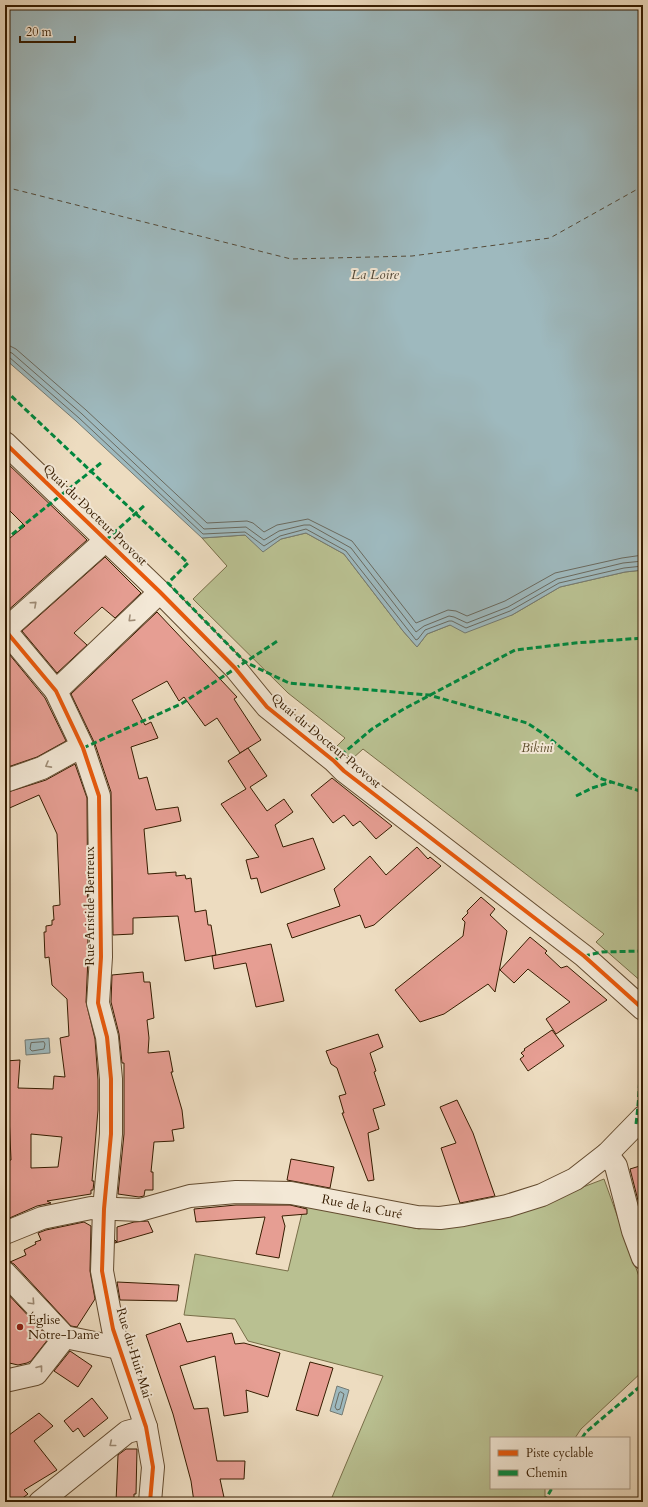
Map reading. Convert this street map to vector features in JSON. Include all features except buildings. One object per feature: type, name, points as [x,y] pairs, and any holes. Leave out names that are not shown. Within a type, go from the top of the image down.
[{"type":"street","name":"Quai du Docteur Provost","points":[[5,443],[160,592],[235,668],[267,707],[334,761],[344,771],[584,956],[643,1009]]},
{"type":"street","points":[[5,630],[106,540]]},
{"type":"street","points":[[56,691],[160,592]]},
{"type":"street","name":"Rue Aristide Bertreux","points":[[5,630],[56,691],[83,748],[99,796],[101,957],[98,1003],[107,1037],[111,1079],[111,1134],[104,1209]]},
{"type":"street","points":[[5,781],[42,768],[73,751],[83,748]]},
{"type":"street","name":"Rue de la Curé","points":[[5,1233],[42,1218],[91,1208],[140,1210],[190,1196],[236,1192],[291,1193],[417,1218],[463,1215],[507,1206],[542,1195],[575,1179],[607,1154],[643,1117]]},
{"type":"street","points":[[607,1154],[616,1166],[633,1231],[643,1258]]},
{"type":"street","name":"Rue du Huit Mai","points":[[104,1209],[102,1271],[119,1348],[146,1427],[153,1466],[151,1501]]},
{"type":"street","points":[[5,1273],[65,1337],[119,1348]]},
{"type":"street","points":[[5,1381],[36,1374],[65,1337]]},
{"type":"street","points":[[40,1502],[127,1432],[146,1427]]},
{"type":"green space","name":"Bikini","points":[[306,533],[344,554],[417,647],[427,634],[450,625],[512,615],[560,587],[625,572],[643,570],[643,983],[596,942],[604,934],[363,749],[352,759],[336,747],[345,738],[288,693],[193,599],[227,566],[202,538],[245,535],[263,551],[281,539]]},
{"type":"green space","points":[[604,1179],[641,1282],[643,1282],[643,1371],[581,1429],[576,1437],[490,1437],[490,1489],[545,1489],[545,1502],[330,1502],[383,1376],[248,1341],[235,1319],[184,1315],[195,1254],[288,1271],[304,1205],[419,1229],[523,1210]]},
{"type":"water","name":"La Loire","points":[[5,5],[643,5],[643,570],[625,572],[560,587],[512,615],[465,633],[450,625],[427,634],[417,647],[344,554],[306,533],[281,539],[263,552],[245,535],[202,538],[76,421],[5,359]]},
{"type":"water","points":[[49,1038],[50,1053],[26,1055],[25,1040]]},
{"type":"water","points":[[337,1386],[349,1390],[342,1415],[330,1411]]},
{"type":"ferry route","points":[[5,187],[291,259],[412,256],[550,238],[643,186]]},
{"type":"marked path","points":[[5,390],[188,563],[168,583],[245,662],[289,683],[429,695],[527,723],[544,734],[599,778],[643,792]]},
{"type":"marked path","points":[[5,540],[101,463]]},
{"type":"marked path","points":[[106,540],[145,505]]},
{"type":"marked path","points":[[334,761],[372,729],[402,710],[515,650],[575,643],[643,638]]},
{"type":"marked path","points":[[83,748],[181,704],[279,640]]},
{"type":"marked path","points":[[576,796],[592,788],[611,782]]},
{"type":"marked path","points":[[584,956],[602,952],[643,951]]},
{"type":"marked path","points":[[636,1124],[640,1065],[640,1006]]},
{"type":"marked path","points":[[583,1437],[586,1432],[643,1384]]},
{"type":"marked path","points":[[544,1502],[551,1489]]},
{"type":"cycle path","points":[[5,443],[160,592],[235,668],[267,707],[334,761],[344,771],[584,956],[643,1009]]},
{"type":"cycle path","points":[[5,630],[56,691],[83,748],[99,796],[101,957],[98,1003],[107,1037],[111,1079],[111,1134],[104,1209],[102,1271],[113,1329],[146,1427],[153,1467],[150,1502]]},
{"type":"place","name":"Église Notre-Dame","points":[[20,1327]]}]
